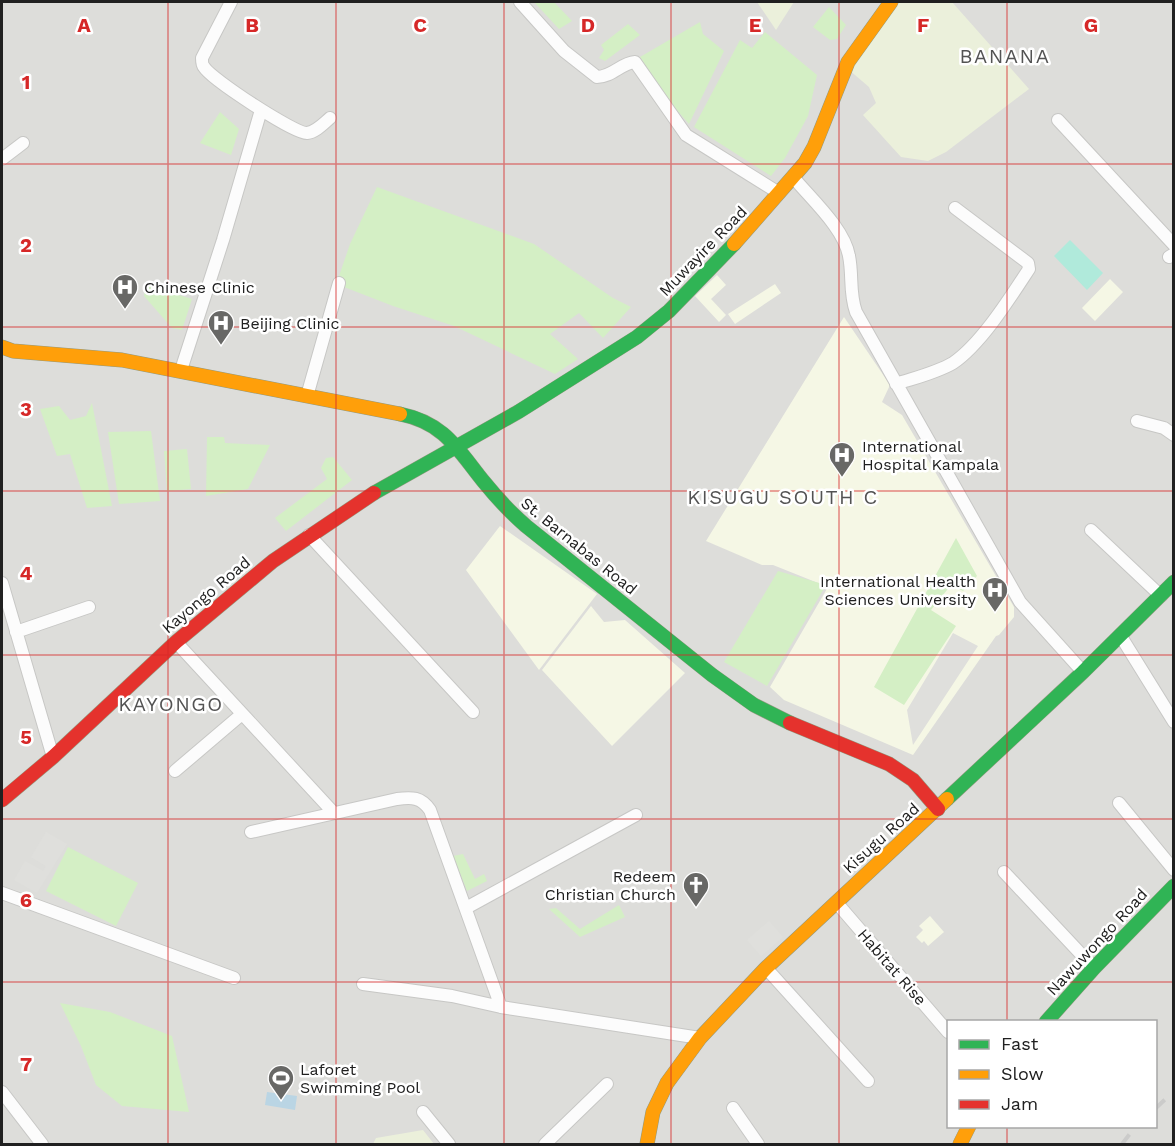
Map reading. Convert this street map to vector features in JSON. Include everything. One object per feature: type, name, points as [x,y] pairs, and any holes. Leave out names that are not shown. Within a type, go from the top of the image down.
[{"type":"street","points":[[231,2],[202,58],[203,66],[216,79],[261,110],[305,133],[313,131],[330,118]]},
{"type":"street","points":[[520,2],[564,51],[597,77],[605,77],[629,62],[635,62],[686,135],[779,193]]},
{"type":"street","name":"Muwayire Road","points":[[456,446],[528,406],[637,337],[669,311],[706,274],[805,163],[814,147],[848,62],[891,2]]},
{"type":"street","points":[[181,370],[223,240],[261,110]]},
{"type":"street","points":[[1058,120],[1173,245]]},
{"type":"street","points":[[2,159],[23,143]]},
{"type":"street","points":[[793,177],[840,234],[849,256],[854,306],[1020,602],[1083,672]]},
{"type":"street","points":[[896,384],[945,367],[967,351],[984,333],[1029,269],[1029,263],[955,208]]},
{"type":"street","points":[[307,396],[339,283]]},
{"type":"street","name":"St. Barnabas Road","points":[[2,347],[13,351],[122,360],[181,370],[419,418],[446,434],[499,499],[526,526],[712,675],[754,705],[781,719],[889,764],[913,780],[938,809]]},
{"type":"street","points":[[1137,421],[1164,428],[1173,435]]},
{"type":"street","name":"Kayongo Road","points":[[2,800],[53,757],[176,642],[273,561],[372,495],[456,446]]},
{"type":"street","points":[[1091,530],[1161,596]]},
{"type":"street","points":[[309,535],[473,712]]},
{"type":"street","name":"Kisugu Road","points":[[647,1144],[653,1112],[667,1083],[700,1038],[766,968],[1083,672],[1173,582]]},
{"type":"street","points":[[2,583],[53,757]]},
{"type":"street","points":[[16,632],[89,607]]},
{"type":"street","points":[[1120,635],[1173,722]]},
{"type":"street","points":[[176,642],[333,812]]},
{"type":"street","points":[[175,771],[242,714]]},
{"type":"street","points":[[251,832],[333,812],[409,798],[423,801],[430,810],[501,1006]]},
{"type":"street","points":[[1119,803],[1173,870]]},
{"type":"street","points":[[466,909],[636,815]]},
{"type":"street","points":[[1004,872],[1094,968]]},
{"type":"street","name":"Nawuwongo Road","points":[[1048,1020],[1094,968],[1173,889]]},
{"type":"street","points":[[2,893],[234,978]]},
{"type":"street","name":"Habitat Rise","points":[[836,902],[947,1031]]},
{"type":"street","points":[[766,968],[868,1081]]},
{"type":"street","points":[[363,984],[452,996],[700,1038]]},
{"type":"street","points":[[545,1144],[607,1084]]},
{"type":"street","points":[[2,1092],[42,1144]]},
{"type":"street","points":[[733,1108],[758,1144]]},
{"type":"street","points":[[423,1112],[449,1144]]},
{"type":"street","points":[[960,1144],[968,1128]]},
{"type":"shaded area","points":[[2,2],[1173,2],[1173,1144],[2,1144]]},
{"type":"shaded area","points":[[757,2],[794,2],[776,30]]},
{"type":"shaded area","points":[[895,2],[952,2],[1029,89],[946,152],[928,161],[901,157],[863,115],[876,103],[869,87],[848,69]]},
{"type":"shaded area","points":[[717,275],[726,285],[711,299],[726,315],[719,322],[695,296]]},
{"type":"shaded area","points":[[1110,279],[1123,292],[1095,321],[1082,308]]},
{"type":"shaded area","points":[[775,284],[781,293],[735,324],[728,314]]},
{"type":"shaded area","name":"International Hospital Kampala","points":[[844,317],[890,385],[882,402],[902,415],[1014,607],[1014,617],[996,636],[913,755],[784,700],[770,687],[828,587],[773,565],[762,565],[706,541]]},
{"type":"shaded area","points":[[500,526],[597,594],[539,670],[466,570]]},
{"type":"shaded area","points":[[591,606],[604,622],[625,620],[685,673],[612,746],[542,670]]},
{"type":"shaded area","points":[[953,633],[978,646],[913,745],[907,710]]},
{"type":"shaded area","points":[[46,832],[67,844],[37,893],[14,880],[25,861],[43,871],[46,866],[31,857]]},
{"type":"shaded area","points":[[930,916],[944,932],[928,946],[916,937],[923,930],[919,926]]},
{"type":"shaded area","points":[[769,921],[783,937],[761,956],[747,940]]},
{"type":"shaded area","points":[[423,1130],[434,1144],[373,1144],[376,1138]]},
{"type":"green space","points":[[534,2],[554,2],[572,21],[559,29]]},
{"type":"green space","points":[[829,7],[846,25],[837,39],[830,40],[813,27]]},
{"type":"green space","points":[[700,22],[703,34],[724,51],[689,124],[667,99],[640,57]]},
{"type":"green space","points":[[628,24],[640,35],[605,61],[599,58],[604,50],[601,45]]},
{"type":"green space","points":[[765,32],[817,75],[808,116],[785,158],[771,176],[694,127],[740,40],[752,48]]},
{"type":"green space","points":[[220,112],[239,129],[231,155],[200,143]]},
{"type":"green space","points":[[377,187],[534,244],[613,298],[631,307],[603,338],[579,313],[550,334],[578,359],[555,374],[454,326],[344,287],[339,276],[350,244]]},
{"type":"green space","points":[[1070,240],[1103,273],[1087,290],[1054,256]]},
{"type":"green space","points":[[145,285],[192,299],[182,330],[172,328],[144,296]]},
{"type":"green space","points":[[92,403],[112,506],[87,508],[70,454],[57,456],[40,409],[59,406],[70,420],[86,416]]},
{"type":"green space","points":[[151,431],[160,501],[119,504],[108,432]]},
{"type":"green space","points":[[207,437],[224,437],[225,443],[270,445],[248,489],[206,496]]},
{"type":"green space","points":[[187,449],[191,489],[167,491],[164,451]]},
{"type":"green space","points":[[333,457],[352,480],[286,531],[275,518],[327,479],[321,468],[326,458]]},
{"type":"green space","points":[[956,538],[977,576],[963,591],[951,585],[931,610],[956,626],[904,705],[874,687]]},
{"type":"green space","points":[[778,571],[826,585],[767,686],[724,662]]},
{"type":"green space","points":[[68,847],[138,883],[116,926],[46,891]]},
{"type":"green space","points":[[463,854],[475,879],[484,874],[487,881],[467,891],[453,856]]},
{"type":"green space","points":[[619,905],[625,917],[580,937],[549,909],[556,908],[580,929]]},
{"type":"green space","points":[[60,1003],[110,1012],[172,1036],[189,1112],[122,1106],[96,1085],[81,1046]]},
{"type":"water","name":"Laforet Swimming Pool","points":[[267,1092],[297,1096],[295,1110],[265,1105]]},
{"type":"railway","points":[[1157,1107],[1174,1091]]},
{"type":"railway","points":[[1122,1144],[1134,1128]]},
{"type":"traffic: fast","points":[[374,493],[518,412],[637,337],[669,311],[734,244]]},
{"type":"traffic: fast","points":[[400,414],[415,418],[439,431],[458,449],[499,500],[526,526],[712,675],[754,705],[790,723]]},
{"type":"traffic: fast","points":[[947,799],[1083,672],[1174,582]]},
{"type":"traffic: fast","points":[[1048,1020],[1094,968],[1174,886]]},
{"type":"traffic: slow","points":[[734,244],[805,163],[814,147],[848,62],[891,2]]},
{"type":"traffic: slow","points":[[2,347],[13,351],[122,360],[400,414]]},
{"type":"traffic: slow","points":[[647,1144],[653,1112],[667,1083],[700,1038],[766,968],[947,799]]},
{"type":"traffic: slow","points":[[960,1144],[968,1128]]},
{"type":"traffic: jam","points":[[2,800],[53,757],[176,642],[273,561],[374,493]]},
{"type":"traffic: jam","points":[[790,723],[889,764],[913,780],[938,809]]},
{"type":"place","name":"Chinese Clinic","points":[[125,310]]},
{"type":"place","name":"Beijing Clinic","points":[[221,346]]},
{"type":"place","name":"International Hospital Kampala","points":[[842,478]]},
{"type":"place","name":"International Health Sciences University","points":[[995,613]]},
{"type":"place","name":"Redeem Christian Church","points":[[696,908]]},
{"type":"place","name":"Laforet Swimming Pool","points":[[281,1101]]},
{"type":"district","name":"BANANA","points":[[1005,56]]},
{"type":"district","name":"KISUGU SOUTH C","points":[[783,497]]},
{"type":"district","name":"KAYONGO","points":[[171,704]]}]
